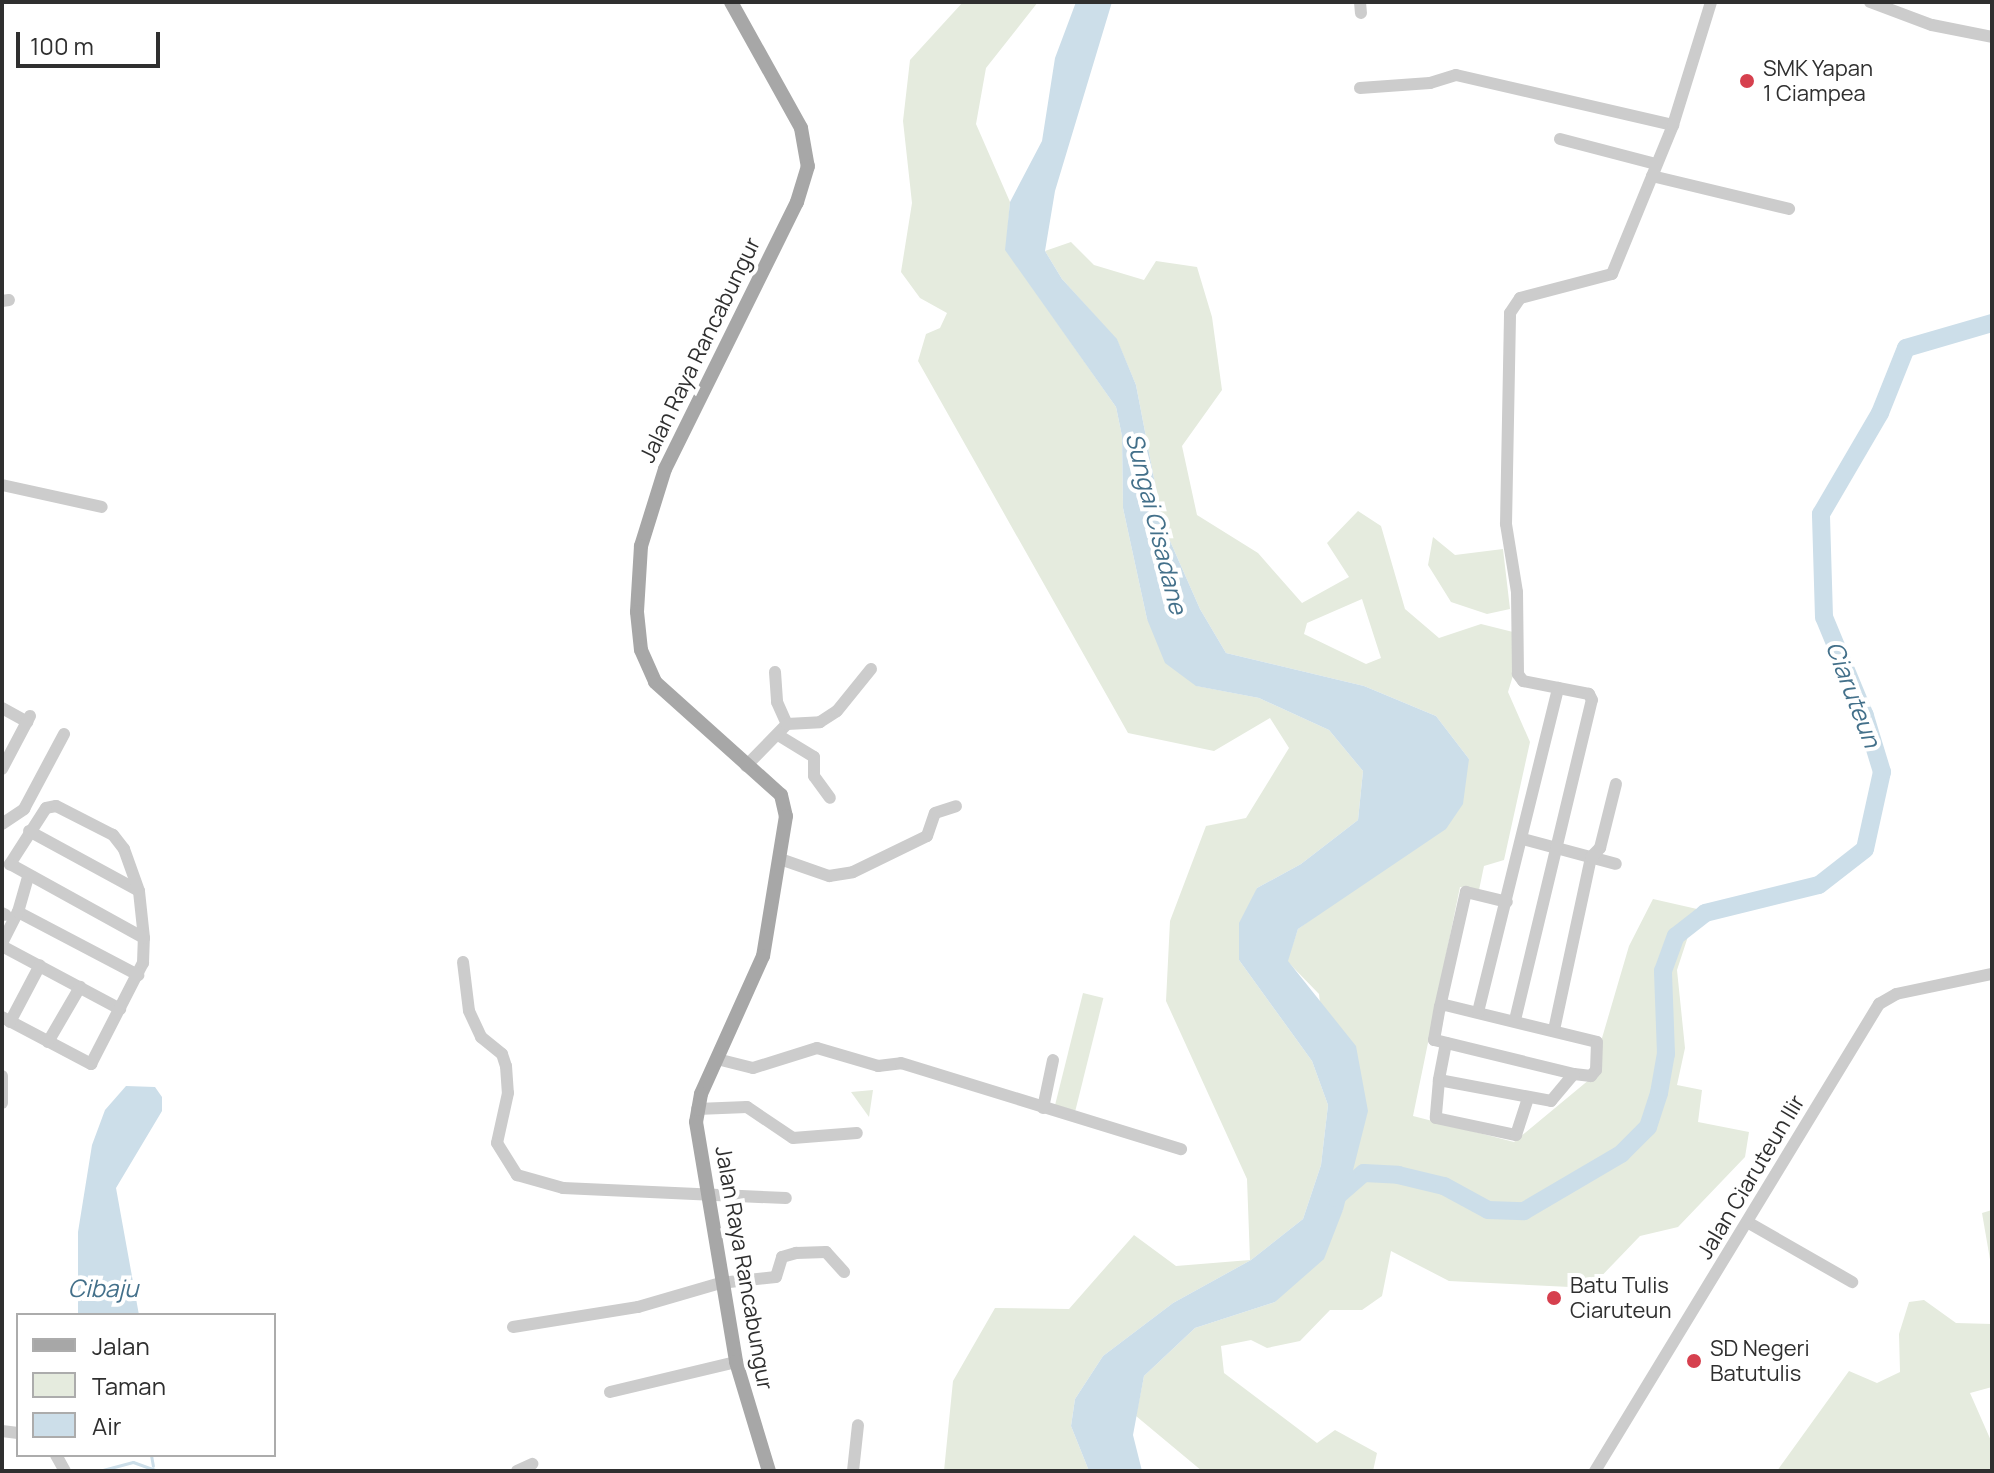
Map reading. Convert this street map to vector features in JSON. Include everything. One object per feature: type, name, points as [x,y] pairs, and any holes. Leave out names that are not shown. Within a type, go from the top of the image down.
[{"type":"main road","name":"Jalan Raya Rancabungur","points":[[731,2],[801,128],[808,166],[797,202],[665,469],[641,546],[637,612],[641,650],[655,682],[781,795],[787,826],[763,956],[697,1109],[705,1197],[720,1283],[736,1362],[769,1471]]},
{"type":"street","points":[[1515,1020],[1592,700],[1589,694],[1523,681],[1518,674],[1517,592],[1506,524],[1510,313],[1520,298],[1612,274],[1673,125],[1711,2]]},
{"type":"street","points":[[1870,2],[1932,25],[1992,37]]},
{"type":"street","points":[[1360,88],[1430,83],[1456,75],[1673,125]]},
{"type":"street","points":[[1560,139],[1789,209]]},
{"type":"street","points":[[2,485],[102,507]]},
{"type":"street","points":[[746,766],[787,724],[828,718],[871,669]]},
{"type":"street","points":[[775,672],[777,702],[787,724]]},
{"type":"street","points":[[1478,1012],[1558,688]]},
{"type":"street","points":[[2,708],[29,719],[2,769]]},
{"type":"street","points":[[2,824],[24,809],[64,734]]},
{"type":"street","points":[[778,735],[814,757],[814,776],[830,798]]},
{"type":"street","points":[[1554,1030],[1591,857],[1600,848],[1616,784]]},
{"type":"street","points":[[40,965],[6,1020],[91,1064],[138,975],[144,938],[139,891],[128,857],[113,835],[56,806],[46,808],[9,859],[28,876],[144,938]]},
{"type":"street","points":[[783,860],[829,876],[853,872],[927,836],[935,813],[956,806]]},
{"type":"street","points":[[29,831],[139,891]]},
{"type":"street","points":[[1523,839],[1616,864]]},
{"type":"street","points":[[28,876],[9,913],[2,945],[120,1009]]},
{"type":"street","points":[[1440,1007],[1515,1020],[1599,1044],[1594,1074],[1574,1074],[1432,1037],[1466,892],[1507,902]]},
{"type":"street","points":[[9,913],[138,975]]},
{"type":"street","points":[[463,962],[469,1011],[481,1037],[502,1054],[506,1066],[508,1093],[497,1143],[507,1165],[545,1185],[705,1197],[786,1198]]},
{"type":"street","name":"Jalan Ciaruteun Ilir","points":[[1595,1471],[1647,1379],[1749,1223],[1879,1004],[1896,994],[1992,974]]},
{"type":"street","points":[[48,1042],[80,987]]},
{"type":"street","points":[[1446,1043],[1436,1118],[1516,1135],[1528,1098]]},
{"type":"street","points":[[717,1059],[753,1068],[817,1048],[878,1066],[901,1063],[1181,1149]]},
{"type":"street","points":[[1043,1108],[1053,1060]]},
{"type":"street","points":[[1439,1080],[1528,1098],[1559,1098],[1574,1074]]},
{"type":"street","points":[[2,1076],[2,1103]]},
{"type":"street","points":[[697,1109],[747,1107],[793,1138],[857,1133]]},
{"type":"street","points":[[1749,1223],[1852,1282]]},
{"type":"street","points":[[513,1327],[638,1307],[720,1283],[776,1277],[782,1257],[796,1253],[826,1252],[844,1272]]},
{"type":"street","points":[[610,1392],[736,1362]]},
{"type":"street","points":[[853,1471],[858,1425]]},
{"type":"street","points":[[517,1471],[532,1464]]},
{"type":"green space","points":[[963,2],[1038,2],[986,68],[976,124],[1010,202],[1006,250],[1116,407],[1122,436],[1123,508],[1147,619],[1197,686],[1259,698],[1329,730],[1363,771],[1358,820],[1301,864],[1257,888],[1239,960],[1312,1061],[1328,1105],[1321,1165],[1303,1219],[1251,1260],[1173,1303],[1103,1356],[1075,1399],[1071,1426],[1089,1471],[944,1471],[953,1381],[995,1308],[1069,1309],[1134,1235],[1176,1266],[1250,1260],[1247,1179],[1166,1001],[1170,921],[1206,826],[1246,818],[1289,748],[1270,718],[1214,751],[1128,733],[918,361],[926,334],[940,328],[947,313],[920,298],[901,272],[912,203],[903,121],[910,60]]},
{"type":"green space","points":[[1071,242],[1094,265],[1144,280],[1156,261],[1197,267],[1212,317],[1222,390],[1182,446],[1197,515],[1258,553],[1302,603],[1349,577],[1327,543],[1358,511],[1381,526],[1405,609],[1439,638],[1481,624],[1513,632],[1519,656],[1508,692],[1530,742],[1504,860],[1484,866],[1479,890],[1460,887],[1413,1116],[1514,1142],[1590,1079],[1629,946],[1653,899],[1697,909],[1677,970],[1685,1048],[1677,1085],[1702,1090],[1698,1122],[1749,1132],[1745,1157],[1678,1227],[1640,1236],[1590,1288],[1449,1281],[1391,1251],[1382,1296],[1362,1310],[1330,1310],[1300,1341],[1267,1348],[1251,1340],[1221,1346],[1224,1373],[1317,1443],[1335,1430],[1377,1453],[1373,1471],[1202,1471],[1136,1416],[1144,1376],[1195,1328],[1275,1302],[1343,1210],[1319,994],[1287,961],[1298,929],[1354,888],[1469,759],[1436,716],[1364,686],[1226,653],[1200,609],[1163,525],[1136,385],[1117,340],[1062,279],[1045,251]],"holes":[[[1362,599],[1381,658],[1366,664],[1304,634],[1307,623]]]},
{"type":"green space","points":[[1433,537],[1455,555],[1503,549],[1510,609],[1487,614],[1451,602],[1428,565]]},
{"type":"green space","points":[[1083,993],[1103,998],[1075,1111],[1055,1106]]},
{"type":"green space","points":[[873,1090],[869,1117],[851,1092]]},
{"type":"green space","points":[[1992,1210],[1992,1271],[1982,1213]]},
{"type":"green space","points":[[1924,1300],[1956,1323],[1992,1324],[1992,1387],[1970,1393],[1992,1443],[1992,1471],[1777,1471],[1849,1371],[1877,1383],[1900,1372],[1899,1334],[1909,1302]]},
{"type":"water","name":"Sungai Cisadane","points":[[1076,2],[1112,2],[1055,191],[1045,251],[1062,279],[1117,339],[1136,385],[1163,525],[1200,609],[1226,653],[1364,686],[1436,716],[1469,759],[1463,804],[1446,829],[1298,929],[1288,961],[1356,1046],[1368,1111],[1343,1210],[1324,1259],[1275,1302],[1195,1328],[1144,1376],[1133,1435],[1142,1471],[1089,1471],[1071,1426],[1075,1399],[1103,1356],[1173,1303],[1251,1260],[1303,1219],[1321,1165],[1328,1105],[1312,1061],[1239,960],[1239,923],[1257,888],[1301,864],[1358,820],[1363,771],[1329,730],[1259,698],[1196,686],[1165,663],[1147,619],[1123,508],[1122,436],[1116,407],[1005,250],[1010,202],[1042,141],[1055,58]]},
{"type":"water","name":"Cibaju","points":[[126,1086],[155,1087],[162,1097],[162,1111],[116,1188],[139,1313],[78,1313],[78,1232],[92,1145],[105,1110]]},
{"type":"waterway","name":"Ciaruteun","points":[[1335,1198],[1364,1173],[1398,1175],[1444,1186],[1488,1210],[1524,1211],[1621,1154],[1648,1127],[1659,1093],[1666,1054],[1663,971],[1676,936],[1705,913],[1819,885],[1865,849],[1882,772],[1865,716],[1824,617],[1821,514],[1880,413],[1906,348],[1992,323]]},
{"type":"waterway","points":[[151,1457],[153,1466]]},
{"type":"waterway","points":[[99,1471],[133,1462],[158,1471]]},
{"type":"place","name":"SMK Yapan 1 Ciampea","points":[[1747,81]]},
{"type":"place","name":"Batu Tulis Ciaruteun","points":[[1554,1298]]},
{"type":"place","name":"SD Negeri Batutulis","points":[[1694,1361]]}]
